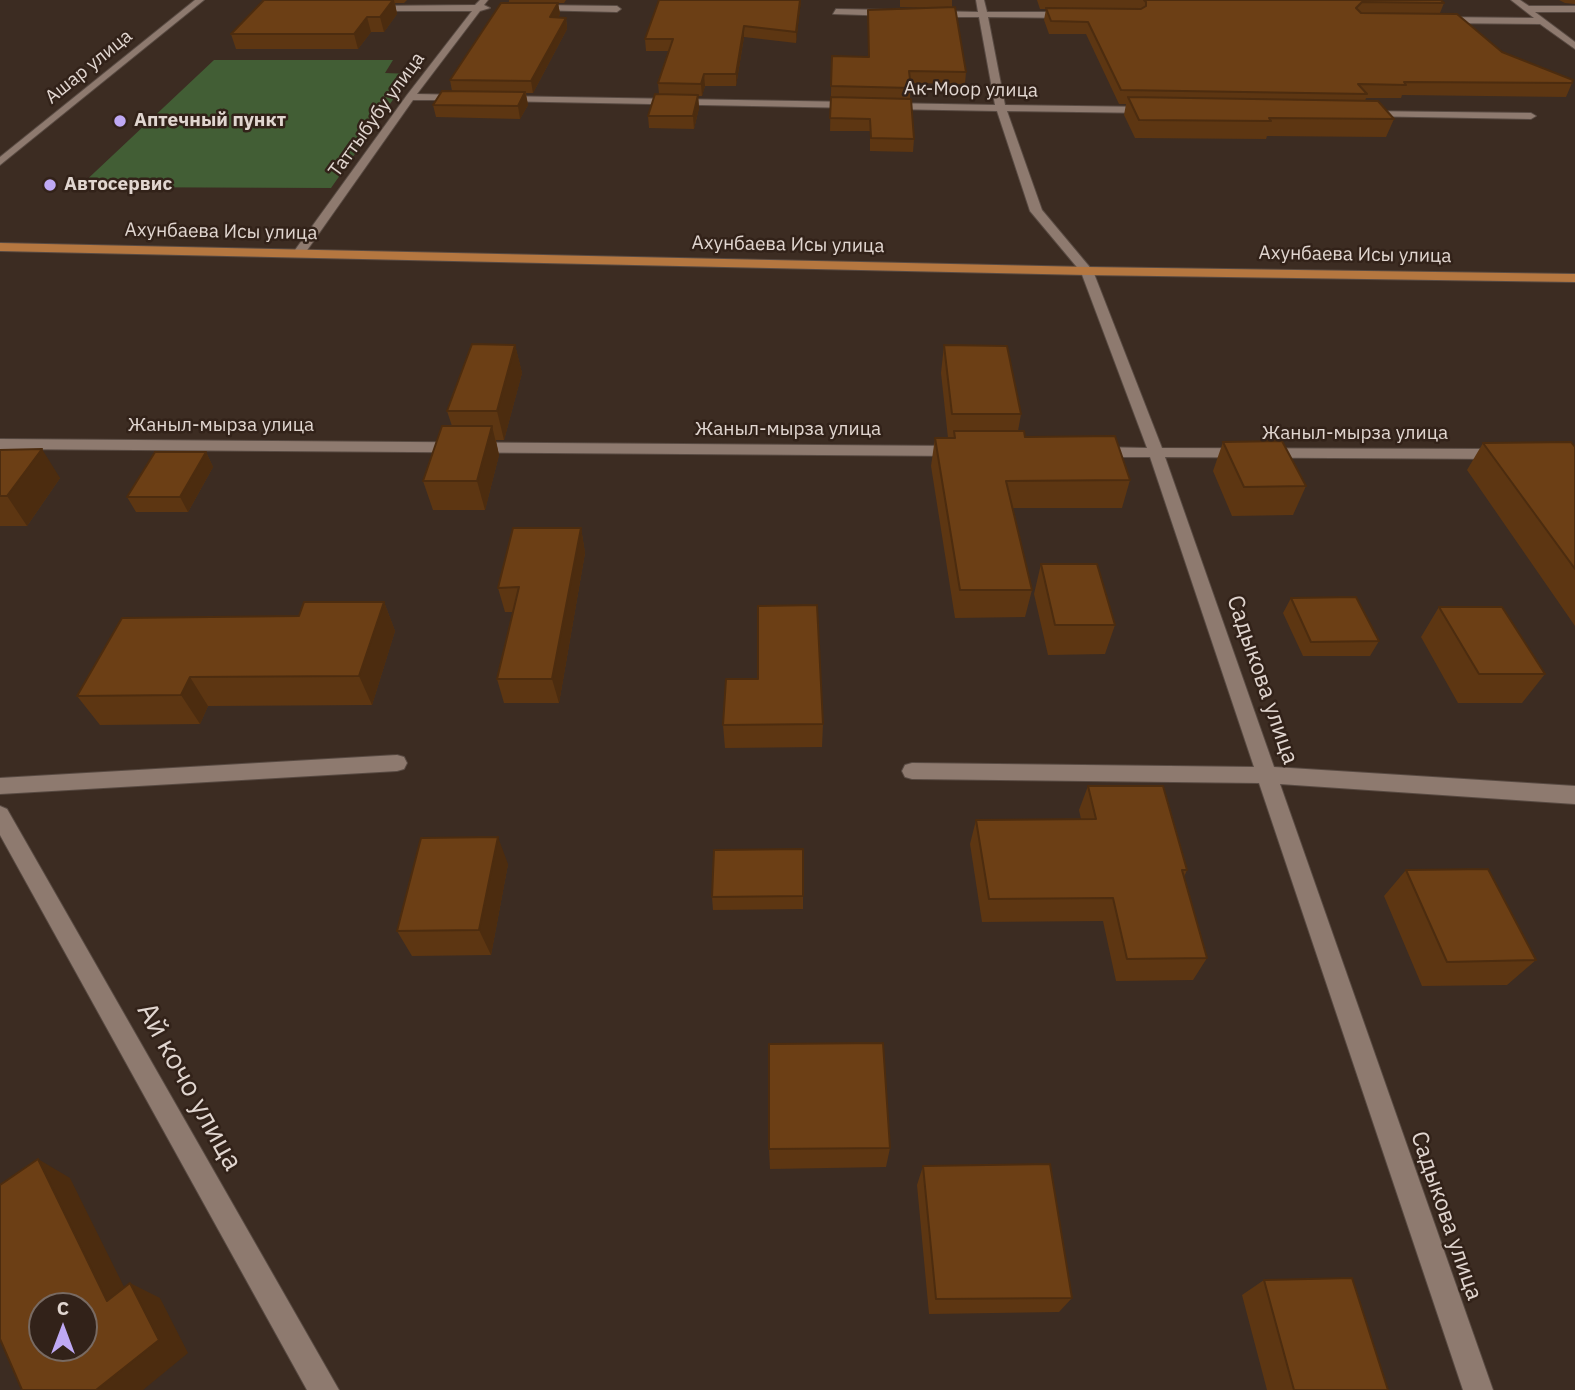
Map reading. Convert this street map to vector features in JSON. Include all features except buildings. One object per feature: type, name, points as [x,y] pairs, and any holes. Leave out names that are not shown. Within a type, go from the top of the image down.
[{"type":"main road","name":"Ахунбаева Исы улица","points":[[0,247],[1087,271],[1575,278]]},
{"type":"street","name":"Ашар улица","points":[[0,162],[200,0]]},
{"type":"street","name":"Садыкова улица","points":[[979,0],[1001,108],[1036,211],[1087,271],[1156,452],[1478,1390]]},
{"type":"street","points":[[1515,0],[1575,46]]},
{"type":"street","points":[[360,8],[485,5]]},
{"type":"street","name":"Таттыбубу улица","points":[[299,253],[410,97],[485,5]]},
{"type":"street","points":[[520,8],[617,9]]},
{"type":"street","points":[[1526,9],[1575,9]]},
{"type":"street","points":[[836,12],[902,13]]},
{"type":"street","points":[[916,13],[1086,15]]},
{"type":"street","points":[[1423,20],[1542,20]]},
{"type":"street","points":[[410,97],[479,99]]},
{"type":"street","points":[[492,99],[864,105]]},
{"type":"street","name":"Ак-Моор улица","points":[[877,106],[1154,110]]},
{"type":"street","points":[[1350,113],[1531,116]]},
{"type":"street","name":"Жаныл-мырза улица","points":[[0,444],[975,451]]},
{"type":"street","name":"Жаныл-мырза улица","points":[[1087,452],[1519,454]]},
{"type":"street","points":[[0,786],[397,763]]},
{"type":"street","points":[[912,771],[1267,775],[1575,795]]},
{"type":"street","name":"Ай кочо улица","points":[[0,815],[324,1390]]},
{"type":"green space","points":[[214,60],[393,60],[385,73],[411,74],[331,188],[79,187]]},
{"type":"place","name":"Аптечный пункт","points":[[120,121]]},
{"type":"place","name":"Автосервис","points":[[50,185]]}]
